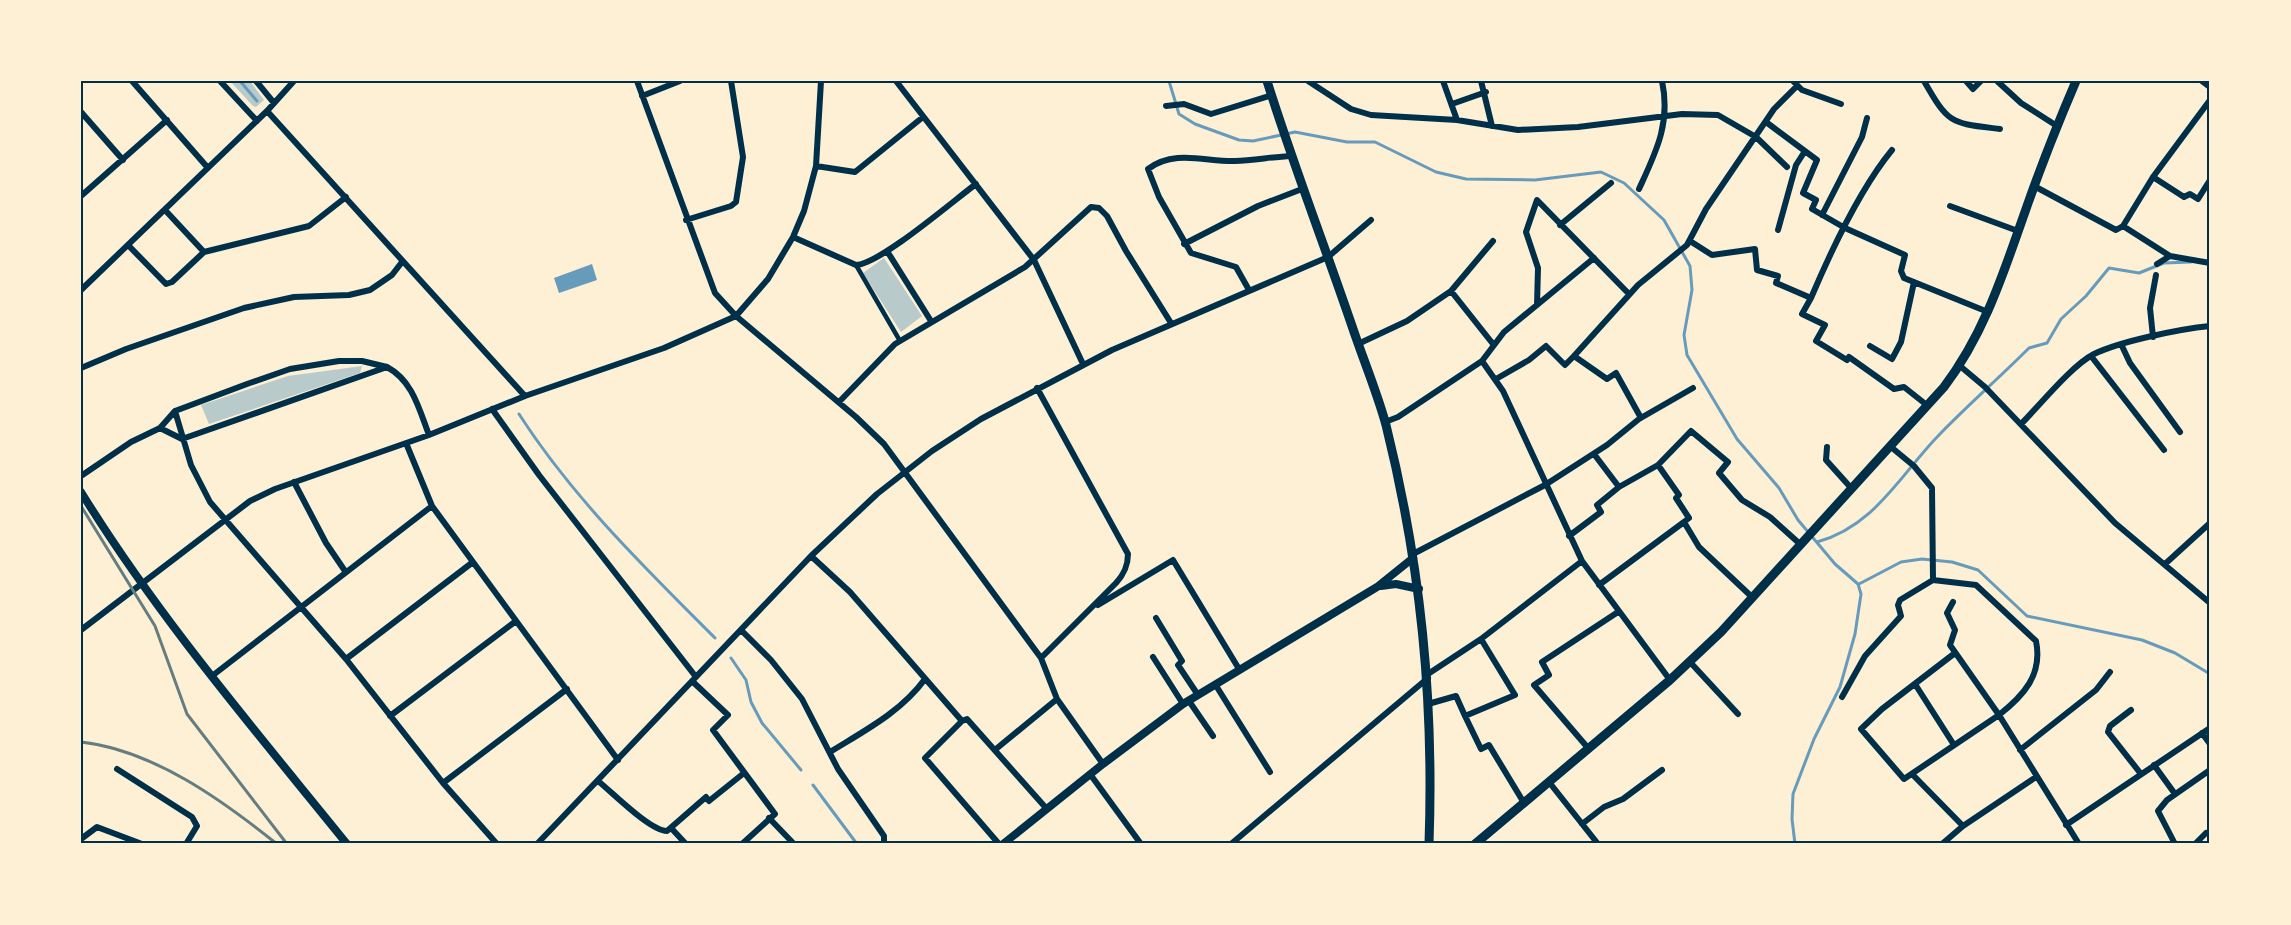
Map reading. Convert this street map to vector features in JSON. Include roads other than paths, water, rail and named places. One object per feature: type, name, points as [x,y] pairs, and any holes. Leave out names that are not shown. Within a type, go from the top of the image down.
[{"type":"main road","points":[[1267,81],[1302,189],[1385,422],[1419,589],[1428,676],[1429,844]]},
{"type":"main road","points":[[1475,844],[1690,662],[1753,598],[1891,447],[1960,366],[1988,312],[2034,186],[2076,81]]},
{"type":"main road","points":[[1001,844],[1102,764],[1186,702],[1377,587],[1413,556]]},
{"type":"main road","points":[[1377,587],[1396,584],[1419,589]]},
{"type":"street","points":[[132,81],[208,168]]},
{"type":"street","points":[[220,81],[257,121]]},
{"type":"street","points":[[256,81],[274,103]]},
{"type":"street","points":[[81,290],[257,121],[294,81]]},
{"type":"street","points":[[637,81],[708,281],[715,293],[736,316],[839,402],[884,444],[1041,658],[1057,699],[1102,764]]},
{"type":"street","points":[[642,96],[680,81]]},
{"type":"street","points":[[686,220],[736,202],[743,157],[742,134],[731,81]]},
{"type":"street","points":[[81,630],[226,517],[250,501],[429,435],[525,396],[664,348],[736,316],[768,279],[793,237],[804,211],[816,166],[821,81]]},
{"type":"street","points":[[896,81],[1034,260],[1083,364]]},
{"type":"street","points":[[1308,81],[1351,109],[1371,115],[1457,120],[1492,126],[1548,129],[1700,113],[1718,115],[1756,137],[1787,167]]},
{"type":"street","points":[[1443,81],[1457,120]]},
{"type":"street","points":[[1481,81],[1486,92],[1492,126]]},
{"type":"street","points":[[1639,189],[1658,146],[1666,117],[1662,81]]},
{"type":"street","points":[[1924,81],[1944,114],[1952,120],[1960,124],[2000,129]]},
{"type":"street","points":[[1965,81],[1973,89],[1981,81]]},
{"type":"street","points":[[1997,81],[2021,104],[2057,126]]},
{"type":"street","points":[[2202,81],[2210,87]]},
{"type":"street","points":[[1496,379],[1529,360],[1546,346],[1565,365],[1629,294],[1688,243],[1706,209],[1795,83],[1819,98],[1841,104]]},
{"type":"street","points":[[1452,104],[1486,92]]},
{"type":"street","points":[[1166,106],[1184,104],[1211,114],[1234,109],[1272,95]]},
{"type":"street","points":[[2034,186],[2116,230],[2123,226],[2153,177],[2210,100]]},
{"type":"street","points":[[267,111],[525,396]]},
{"type":"street","points":[[81,112],[123,160]]},
{"type":"street","points":[[816,166],[855,172],[923,117]]},
{"type":"street","points":[[1822,215],[1862,137],[1867,118]]},
{"type":"street","points":[[81,196],[167,120]]},
{"type":"street","points":[[1766,122],[1817,160],[1803,193],[1816,200],[1812,209],[1845,228],[1905,255],[1901,271],[1910,281],[1988,312]]},
{"type":"street","points":[[1892,150],[1879,166],[1828,256],[1802,314],[1825,325],[1816,341],[1847,360],[1849,357],[1894,389],[1904,387],[1928,406]]},
{"type":"street","points":[[1778,230],[1796,165],[1805,151]]},
{"type":"street","points":[[1249,290],[1236,267],[1191,253],[1148,172],[1150,167],[1162,161],[1189,157],[1233,161],[1292,156]]},
{"type":"street","points":[[2153,177],[2184,197],[2190,194],[2198,199],[2210,180]]},
{"type":"street","points":[[1560,225],[1611,183]]},
{"type":"street","points":[[793,237],[856,264],[866,263],[886,251],[976,184]]},
{"type":"street","points":[[1184,243],[1258,206],[1302,189]]},
{"type":"street","points":[[128,245],[166,284],[172,282],[204,252],[309,226],[346,197]]},
{"type":"street","points":[[1536,305],[1538,268],[1527,232],[1537,200],[1629,294]]},
{"type":"street","points":[[1950,206],[2018,231]]},
{"type":"street","points":[[839,402],[900,341],[1034,260],[1089,209],[1097,207],[1107,216],[1171,323]]},
{"type":"street","points":[[165,210],[204,252]]},
{"type":"street","points":[[537,844],[811,556],[905,471],[981,419],[1083,364],[1171,323],[1328,257],[1371,220]]},
{"type":"street","points":[[2123,226],[2170,256],[2210,263]]},
{"type":"street","points":[[1358,344],[1407,321],[1451,291],[1494,241]]},
{"type":"street","points":[[1688,243],[1712,255],[1755,249],[1756,270],[1778,276],[1776,283],[1811,298]]},
{"type":"street","points":[[886,251],[932,321]]},
{"type":"street","points":[[2157,264],[2170,256]]},
{"type":"street","points":[[1385,422],[1408,411],[1482,361],[1493,344],[1536,305],[1594,258]]},
{"type":"street","points":[[81,368],[153,338],[244,308],[294,297],[349,295],[370,290],[392,275],[402,262]]},
{"type":"street","points":[[856,264],[900,341]]},
{"type":"street","points":[[2153,337],[2150,308],[2156,275]]},
{"type":"street","points":[[1870,346],[1892,359],[1901,342],[1910,281]]},
{"type":"street","points":[[1451,291],[1493,344]]},
{"type":"street","points":[[2021,424],[2079,365],[2091,356],[2121,344],[2210,326]]},
{"type":"street","points":[[2121,344],[2135,370],[2180,432]]},
{"type":"street","points":[[1574,356],[1607,379],[1616,373],[1641,418]]},
{"type":"street","points":[[2091,356],[2164,450]]},
{"type":"street","points":[[81,476],[131,442],[160,428],[175,411],[290,369],[345,361],[373,363],[398,373],[409,386],[429,435]]},
{"type":"street","points":[[1482,361],[1496,379],[1582,561],[1670,680]]},
{"type":"street","points":[[1960,366],[1987,389],[2115,523],[2210,603]]},
{"type":"street","points":[[160,428],[182,440],[387,367]]},
{"type":"street","points":[[1037,388],[1128,554],[1124,573],[1041,658]]},
{"type":"street","points":[[1413,556],[1545,486],[1594,454],[1641,418],[1693,388]]},
{"type":"street","points":[[492,409],[539,476],[694,679],[728,715],[713,730],[775,814],[742,844]]},
{"type":"street","points":[[175,411],[182,440],[200,485],[210,502],[226,517],[346,659],[443,783],[496,844]]},
{"type":"street","points":[[1569,536],[1602,512],[1597,505],[1619,488],[1658,465],[1691,430],[1728,462],[1719,474],[1742,500],[1770,517],[1801,543]]},
{"type":"street","points":[[406,443],[432,506],[618,760]]},
{"type":"street","points":[[1827,447],[1826,460],[1850,490]]},
{"type":"street","points":[[1891,447],[1912,465],[1932,488],[1933,580]]},
{"type":"street","points":[[1594,454],[1619,488]]},
{"type":"street","points":[[1599,585],[1689,518],[1676,498],[1679,495],[1658,465]]},
{"type":"street","points":[[294,483],[326,543],[345,571]]},
{"type":"street","points":[[81,492],[143,583],[212,676],[347,844]]},
{"type":"street","points":[[212,676],[432,506]]},
{"type":"street","points":[[1684,522],[1699,547],[1753,598]]},
{"type":"street","points":[[2165,564],[2210,523]]},
{"type":"street","points":[[811,556],[850,592],[962,721]]},
{"type":"street","points":[[1087,613],[1131,583],[1173,560],[1239,669]]},
{"type":"street","points":[[1231,844],[1428,676],[1481,639],[1582,561]]},
{"type":"street","points":[[346,659],[473,562]]},
{"type":"street","points":[[1124,573],[1131,583]]},
{"type":"street","points":[[1842,697],[1865,656],[1901,616],[1898,605],[1900,600],[1933,580],[1974,584],[2036,641],[2037,654],[2028,688],[1999,715],[1904,779],[1861,729],[1882,709],[1955,653]]},
{"type":"street","points":[[1953,602],[1947,613],[1955,630],[1950,645],[1999,715],[2079,844]]},
{"type":"street","points":[[1588,748],[1534,685],[1550,675],[1542,662],[1618,612]]},
{"type":"street","points":[[1156,618],[1182,661],[1178,664],[1198,695]]},
{"type":"street","points":[[390,716],[516,621]]},
{"type":"street","points":[[741,630],[771,660],[802,699],[838,769],[884,836],[884,844]]},
{"type":"street","points":[[1465,716],[1515,695],[1481,639]]},
{"type":"street","points":[[1153,657],[1213,736]]},
{"type":"street","points":[[1690,662],[1738,714]]},
{"type":"street","points":[[2020,750],[2096,690],[2110,672]]},
{"type":"street","points":[[830,752],[885,718],[908,699],[925,679]]},
{"type":"street","points":[[1215,684],[1270,772]]},
{"type":"street","points":[[1915,684],[1954,745]]},
{"type":"street","points":[[443,783],[567,689]]},
{"type":"street","points":[[1428,704],[1456,696],[1481,749],[1489,745],[1524,802]]},
{"type":"street","points":[[996,749],[1057,699]]},
{"type":"street","points":[[2131,710],[2110,726],[2108,732],[2141,774]]},
{"type":"street","points":[[1001,844],[925,758],[962,721],[967,719],[1047,808]]},
{"type":"street","points":[[2066,825],[2210,728]]},
{"type":"street","points":[[2202,733],[2210,744]]},
{"type":"street","points":[[2154,765],[2175,794]]},
{"type":"street","points":[[117,769],[192,817],[197,826],[186,844]]},
{"type":"street","points":[[1582,824],[1604,807],[1623,799],[1662,770]]},
{"type":"street","points":[[2175,844],[2158,814],[2162,803],[2210,770]]},
{"type":"street","points":[[598,781],[661,831],[672,829],[706,796],[710,801],[744,773]]},
{"type":"street","points":[[1090,774],[1141,844]]},
{"type":"street","points":[[1912,774],[1963,826]]},
{"type":"street","points":[[1942,844],[1963,826],[2036,777]]},
{"type":"street","points":[[1549,782],[1598,844]]},
{"type":"street","points":[[769,818],[794,844]]},
{"type":"street","points":[[81,838],[97,827],[142,844]]},
{"type":"street","points":[[672,829],[686,844]]},
{"type":"street","points":[[2195,844],[2206,832]]},
{"type":"water","points":[[592,264],[597,280],[559,293],[554,278]]},
{"type":"waterway","points":[[240,81],[257,101]]},
{"type":"waterway","points":[[1169,81],[1179,114],[1195,124],[1239,140],[1253,141],[1295,132],[1347,142],[1375,142],[1436,172],[1466,179],[1535,180],[1601,172],[1624,183],[1664,220],[1690,266],[1692,290],[1684,335],[1687,355],[1737,439],[1779,488],[1798,520],[1835,564],[1858,584],[1861,594],[1855,634],[1840,687],[1814,739],[1793,794],[1792,819],[1795,844]]},
{"type":"waterway","points":[[1817,542],[1837,534],[1871,512],[1925,450],[1972,402],[2029,348],[2047,343],[2061,319],[2086,296],[2109,268],[2139,273],[2164,263],[2191,262]]},
{"type":"waterway","points":[[519,414],[540,445],[586,503],[636,559],[715,638]]},
{"type":"waterway","points":[[1859,584],[1901,562],[1922,559],[1952,562],[1978,570],[2027,616],[2142,640],[2175,653],[2210,674]]},
{"type":"waterway","points":[[731,658],[746,680],[751,702],[762,723],[801,770]]},
{"type":"waterway","points":[[813,785],[857,844]]},
{"type":"railway","points":[[81,506],[155,626],[187,714],[287,844]]},
{"type":"railway","points":[[81,742],[108,747],[160,766],[210,794],[277,844]]}]
